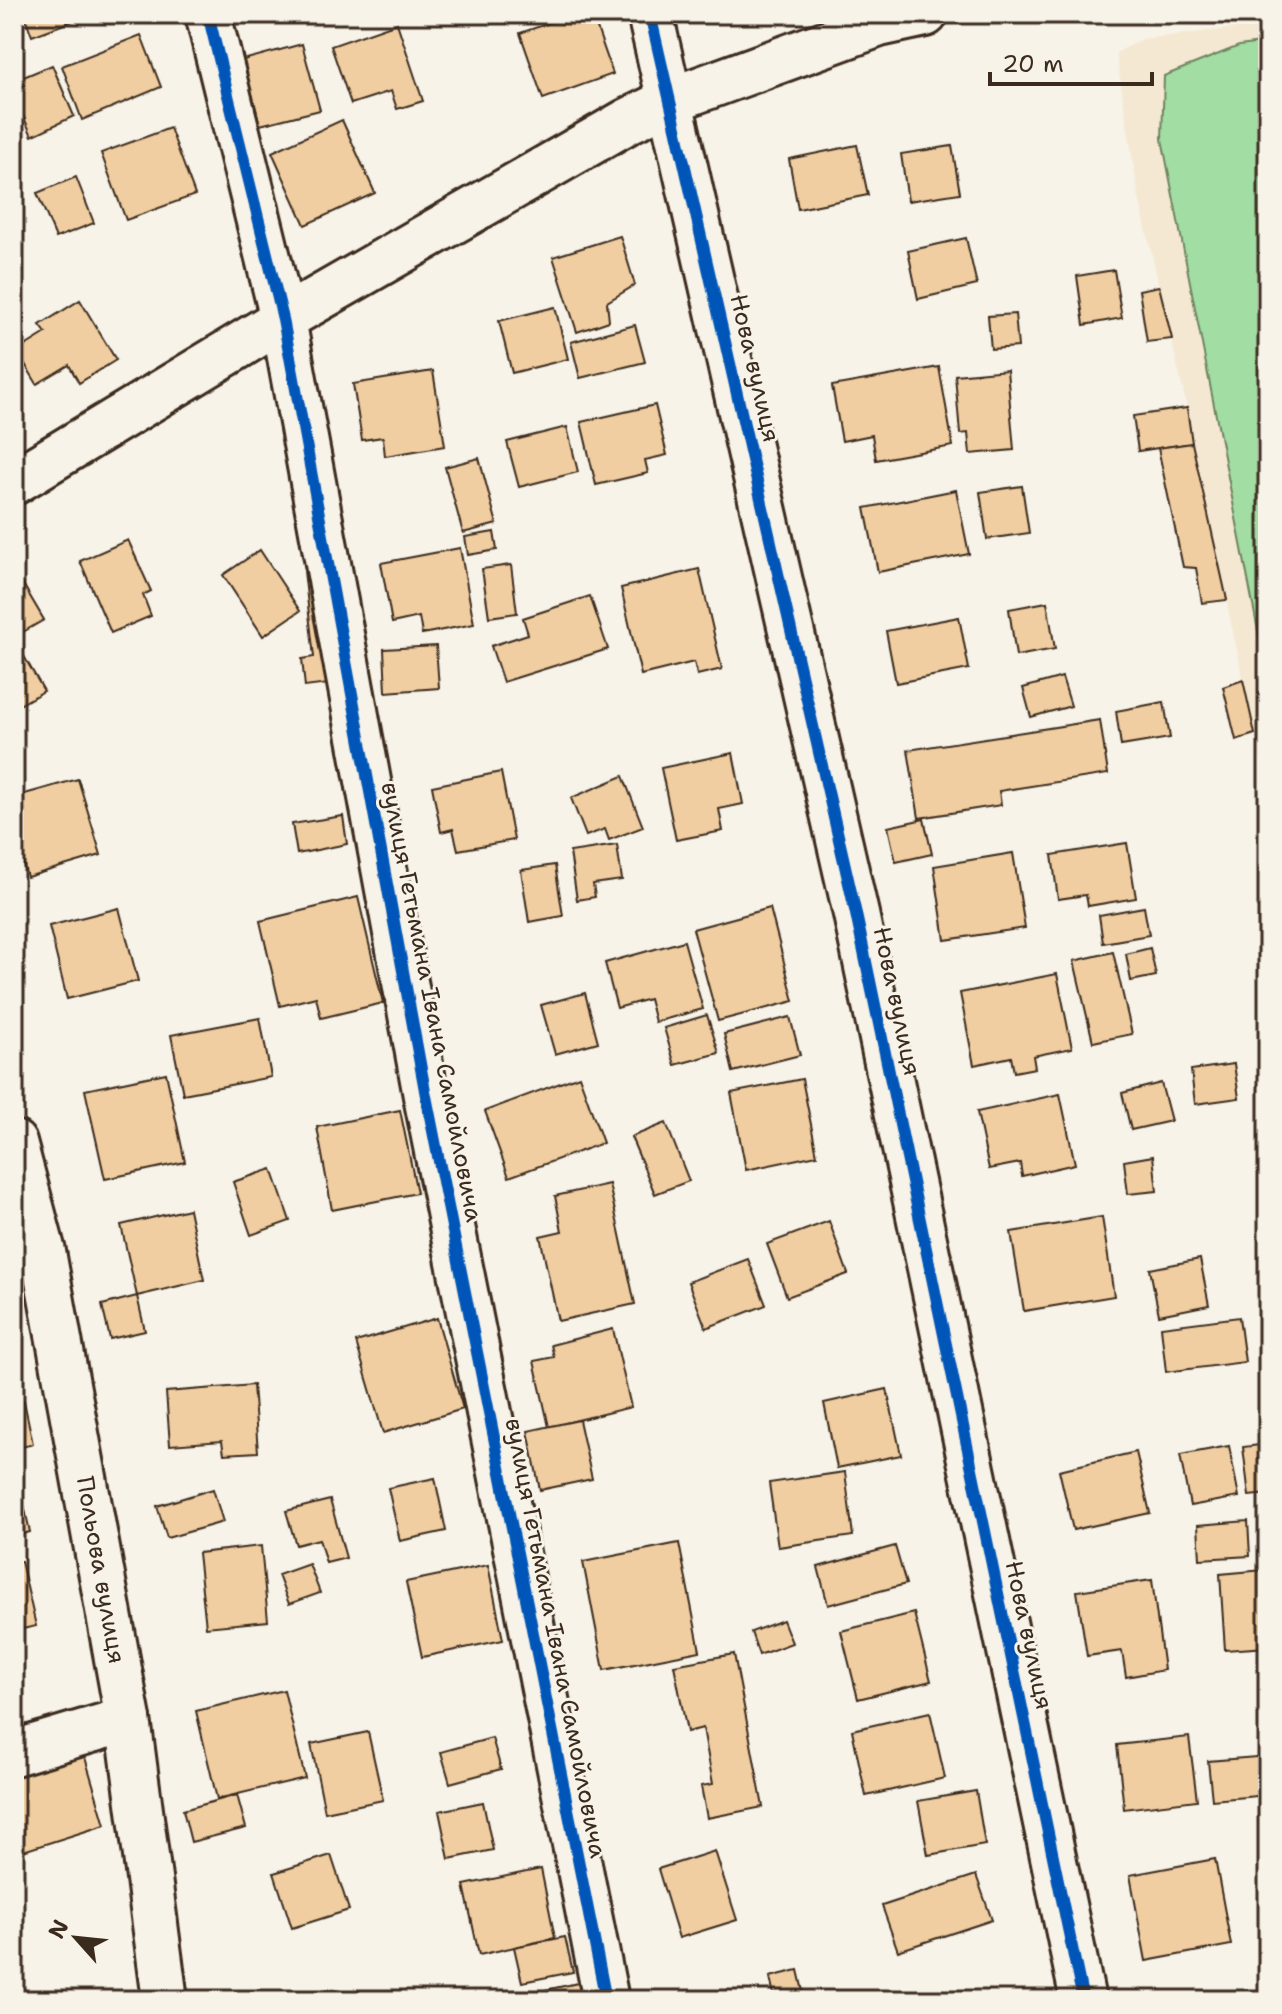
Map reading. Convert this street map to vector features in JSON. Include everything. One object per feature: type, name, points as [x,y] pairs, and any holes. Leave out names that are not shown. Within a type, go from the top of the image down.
[{"type":"street","name":"вулиця Гетьмана Івана Самойловича","points":[[208,14],[283,319],[426,1096],[606,2000]]},
{"type":"street","name":"Нова вулиця","points":[[650,14],[860,929],[1083,2000]]},
{"type":"street","points":[[14,482],[283,319],[628,121],[671,100],[879,24],[925,14]]},
{"type":"street","name":"Польова вулиця","points":[[14,1143],[43,1252],[128,1719],[165,2000]]},
{"type":"street","points":[[14,1753],[128,1719]]},
{"type":"shaded area","points":[[1268,24],[1268,794],[1187,408],[1138,194],[1116,53],[1142,39]]},
{"type":"green space","points":[[1268,42],[1268,682],[1162,139],[1164,76],[1239,46]]},
{"type":"building","points":[[24,14],[79,14],[81,18],[32,36]]},
{"type":"building","points":[[575,14],[592,14],[613,74],[543,99],[520,33]]},
{"type":"building","points":[[397,23],[423,101],[397,109],[391,91],[351,104],[331,46]]},
{"type":"building","points":[[141,35],[161,87],[82,120],[62,66]]},
{"type":"building","points":[[302,44],[320,110],[260,125],[243,60]]},
{"type":"building","points":[[52,65],[74,116],[32,136],[14,95],[14,81]]},
{"type":"building","points":[[342,120],[375,193],[305,225],[272,152]]},
{"type":"building","points":[[170,128],[195,195],[126,220],[101,153]]},
{"type":"building","points":[[857,145],[868,195],[798,209],[789,159]]},
{"type":"building","points":[[952,146],[960,193],[908,201],[901,154]]},
{"type":"building","points":[[76,177],[94,223],[56,238],[37,193]]},
{"type":"building","points":[[14,213],[22,230],[14,234]]},
{"type":"building","points":[[620,236],[635,285],[607,302],[609,321],[577,332],[553,257]]},
{"type":"building","points":[[966,238],[977,285],[918,299],[908,251]]},
{"type":"building","points":[[1114,270],[1122,318],[1084,325],[1077,276]]},
{"type":"building","points":[[1159,286],[1172,339],[1147,342],[1139,290]]},
{"type":"building","points":[[80,300],[116,360],[79,383],[69,365],[37,384],[17,351],[46,333],[40,325]]},
{"type":"building","points":[[555,307],[568,359],[512,373],[499,321]]},
{"type":"building","points":[[1015,314],[1018,347],[991,349],[988,316]]},
{"type":"building","points":[[635,325],[645,362],[580,378],[571,342]]},
{"type":"building","points":[[939,367],[953,446],[876,460],[872,435],[842,441],[832,386]]},
{"type":"building","points":[[1007,370],[1014,450],[970,454],[968,433],[960,434],[955,375]]},
{"type":"building","points":[[433,371],[445,446],[385,456],[383,437],[362,440],[353,384]]},
{"type":"building","points":[[655,405],[667,455],[645,460],[648,473],[596,485],[581,422]]},
{"type":"building","points":[[1187,408],[1192,443],[1138,451],[1133,416]]},
{"type":"building","points":[[567,427],[578,472],[519,487],[507,442]]},
{"type":"building","points":[[1192,443],[1227,600],[1202,603],[1196,568],[1183,567],[1158,448]]},
{"type":"building","points":[[479,458],[497,524],[463,533],[445,467]]},
{"type":"building","points":[[1022,486],[1029,533],[987,539],[980,492]]},
{"type":"building","points":[[956,490],[969,554],[878,572],[865,508]]},
{"type":"building","points":[[494,532],[497,550],[468,555],[465,537]]},
{"type":"building","points":[[128,540],[151,591],[143,595],[151,616],[111,633],[80,561]]},
{"type":"building","points":[[460,548],[474,624],[422,634],[419,617],[392,623],[381,563]]},
{"type":"building","points":[[260,550],[300,611],[263,636],[223,575]]},
{"type":"building","points":[[511,565],[517,613],[489,617],[482,569]]},
{"type":"building","points":[[14,569],[44,620],[14,637]]},
{"type":"building","points":[[316,569],[329,684],[305,687],[302,659],[314,657],[304,571]]},
{"type":"building","points":[[699,569],[722,669],[697,675],[694,662],[641,675],[621,588]]},
{"type":"building","points":[[590,596],[608,649],[503,682],[491,646],[528,634],[523,618]]},
{"type":"building","points":[[1047,602],[1055,649],[1016,656],[1009,609]]},
{"type":"building","points":[[959,617],[969,669],[896,683],[886,631]]},
{"type":"building","points":[[14,639],[44,691],[14,708]]},
{"type":"building","points":[[436,646],[439,688],[386,692],[384,649]]},
{"type":"building","points":[[1062,677],[1071,706],[1031,717],[1023,688]]},
{"type":"building","points":[[1243,680],[1255,734],[1236,740],[1223,687]]},
{"type":"building","points":[[1164,702],[1170,738],[1121,746],[1116,711]]},
{"type":"building","points":[[1100,720],[1108,774],[999,791],[1001,805],[919,818],[908,750]]},
{"type":"building","points":[[733,753],[743,804],[719,809],[723,831],[676,840],[661,768]]},
{"type":"building","points":[[501,772],[514,840],[458,850],[453,829],[441,832],[432,786]]},
{"type":"building","points":[[623,776],[643,827],[609,840],[605,829],[586,836],[571,798]]},
{"type":"building","points":[[78,779],[101,855],[27,877],[14,831],[14,797]]},
{"type":"building","points":[[343,816],[347,844],[297,854],[292,824]]},
{"type":"building","points":[[924,819],[932,854],[896,862],[888,827]]},
{"type":"building","points":[[1127,843],[1136,898],[1088,906],[1086,895],[1058,899],[1052,855]]},
{"type":"building","points":[[617,845],[622,880],[593,884],[595,897],[577,900],[570,852]]},
{"type":"building","points":[[1013,853],[1025,928],[945,940],[934,866]]},
{"type":"building","points":[[555,865],[563,916],[529,922],[521,870]]},
{"type":"building","points":[[358,897],[383,1003],[321,1018],[316,997],[280,1006],[260,921]]},
{"type":"building","points":[[1144,907],[1149,935],[1103,943],[1099,915]]},
{"type":"building","points":[[119,908],[138,981],[67,999],[49,926]]},
{"type":"building","points":[[770,908],[794,1001],[718,1021],[693,929]]},
{"type":"building","points":[[684,941],[703,1009],[655,1022],[649,999],[617,1008],[605,963]]},
{"type":"building","points":[[1150,948],[1156,976],[1131,981],[1126,954]]},
{"type":"building","points":[[1113,952],[1132,1034],[1093,1042],[1074,961]]},
{"type":"building","points":[[1057,974],[1072,1048],[1033,1056],[1035,1068],[1014,1072],[1011,1057],[974,1065],[960,993]]},
{"type":"building","points":[[585,993],[598,1042],[555,1054],[541,1005]]},
{"type":"building","points":[[707,1015],[719,1053],[675,1065],[664,1028]]},
{"type":"building","points":[[790,1017],[800,1055],[733,1072],[724,1034]]},
{"type":"building","points":[[260,1018],[271,1077],[183,1094],[171,1035]]},
{"type":"building","points":[[1234,1064],[1239,1098],[1195,1104],[1191,1070]]},
{"type":"building","points":[[166,1073],[185,1162],[105,1179],[85,1090]]},
{"type":"building","points":[[579,1076],[603,1143],[509,1177],[485,1111]]},
{"type":"building","points":[[802,1079],[817,1155],[746,1170],[731,1093]]},
{"type":"building","points":[[1161,1083],[1171,1121],[1131,1130],[1122,1093]]},
{"type":"building","points":[[1060,1094],[1075,1164],[1022,1176],[1020,1163],[989,1169],[977,1112]]},
{"type":"building","points":[[400,1110],[417,1193],[332,1210],[317,1127]]},
{"type":"building","points":[[666,1123],[689,1181],[655,1194],[631,1137]]},
{"type":"building","points":[[1153,1156],[1157,1191],[1128,1194],[1124,1161]]},
{"type":"building","points":[[272,1169],[290,1221],[251,1235],[233,1182]]},
{"type":"building","points":[[609,1184],[635,1304],[558,1321],[540,1236],[562,1231],[555,1196]]},
{"type":"building","points":[[189,1209],[204,1280],[137,1296],[121,1225]]},
{"type":"building","points":[[1102,1217],[1114,1296],[1024,1311],[1011,1232]]},
{"type":"building","points":[[829,1221],[848,1274],[787,1297],[767,1244]]},
{"type":"building","points":[[748,1259],[766,1305],[706,1328],[688,1282]]},
{"type":"building","points":[[1200,1259],[1209,1305],[1159,1315],[1150,1269]]},
{"type":"building","points":[[137,1296],[145,1331],[110,1339],[102,1305]]},
{"type":"building","points":[[1239,1317],[1245,1362],[1166,1372],[1161,1327]]},
{"type":"building","points":[[437,1318],[463,1409],[383,1433],[356,1342]]},
{"type":"building","points":[[613,1329],[631,1407],[549,1427],[534,1361],[554,1357],[551,1345]]},
{"type":"building","points":[[253,1385],[258,1452],[224,1454],[222,1441],[170,1445],[166,1392]]},
{"type":"building","points":[[887,1389],[901,1455],[837,1468],[824,1403]]},
{"type":"building","points":[[24,1401],[33,1444],[14,1449],[14,1403]]},
{"type":"building","points":[[579,1420],[592,1479],[540,1490],[528,1431]]},
{"type":"building","points":[[1268,1444],[1268,1494],[1249,1496],[1243,1447]]},
{"type":"building","points":[[1229,1446],[1239,1497],[1190,1506],[1180,1455]]},
{"type":"building","points":[[1136,1452],[1150,1513],[1073,1530],[1059,1470]]},
{"type":"building","points":[[845,1472],[853,1536],[778,1547],[769,1483]]},
{"type":"building","points":[[435,1478],[446,1531],[400,1541],[388,1488]]},
{"type":"building","points":[[20,1487],[30,1532],[14,1536],[14,1488]]},
{"type":"building","points":[[213,1489],[223,1522],[167,1538],[157,1506]]},
{"type":"building","points":[[330,1500],[346,1558],[326,1563],[319,1539],[296,1545],[286,1511]]},
{"type":"building","points":[[1248,1521],[1250,1556],[1200,1559],[1198,1525]]},
{"type":"building","points":[[679,1543],[700,1651],[604,1670],[583,1562]]},
{"type":"building","points":[[261,1546],[268,1621],[206,1627],[198,1553]]},
{"type":"building","points":[[895,1546],[906,1584],[828,1605],[818,1567]]},
{"type":"building","points":[[21,1561],[36,1626],[14,1631],[14,1563]]},
{"type":"building","points":[[309,1564],[320,1593],[289,1604],[278,1575]]},
{"type":"building","points":[[488,1565],[503,1640],[422,1657],[406,1582]]},
{"type":"building","points":[[1264,1570],[1268,1647],[1225,1650],[1220,1574]]},
{"type":"building","points":[[1152,1580],[1164,1670],[1126,1677],[1122,1651],[1087,1656],[1077,1591]]},
{"type":"building","points":[[914,1613],[931,1681],[858,1699],[841,1631]]},
{"type":"building","points":[[783,1620],[792,1643],[759,1655],[751,1632]]},
{"type":"building","points":[[734,1654],[763,1807],[707,1818],[701,1786],[713,1784],[703,1728],[687,1732],[674,1665]]},
{"type":"building","points":[[284,1690],[305,1778],[217,1799],[196,1711]]},
{"type":"building","points":[[930,1712],[945,1778],[866,1796],[852,1730]]},
{"type":"building","points":[[368,1732],[383,1800],[325,1812],[311,1744]]},
{"type":"building","points":[[1189,1737],[1197,1800],[1124,1809],[1117,1745]]},
{"type":"building","points":[[492,1738],[501,1769],[450,1783],[441,1752]]},
{"type":"building","points":[[84,1754],[105,1825],[14,1854],[14,1775]]},
{"type":"building","points":[[1268,1756],[1268,1795],[1212,1800],[1208,1761]]},
{"type":"building","points":[[976,1791],[985,1845],[928,1855],[918,1801]]},
{"type":"building","points":[[237,1795],[246,1828],[191,1842],[183,1810]]},
{"type":"building","points":[[483,1802],[493,1850],[449,1859],[439,1811]]},
{"type":"building","points":[[715,1851],[737,1920],[679,1938],[658,1869]]},
{"type":"building","points":[[331,1855],[349,1910],[292,1928],[274,1873]]},
{"type":"building","points":[[1215,1859],[1231,1945],[1146,1961],[1130,1875]]},
{"type":"building","points":[[541,1869],[555,1938],[479,1955],[464,1885]]},
{"type":"building","points":[[976,1875],[992,1920],[898,1951],[882,1906]]},
{"type":"building","points":[[565,1937],[573,1972],[522,1982],[514,1947]]},
{"type":"building","points":[[798,1970],[805,2000],[775,2000],[770,1977]]},
{"type":"building","points":[[578,1983],[582,2000],[518,2000],[517,1996]]},
{"type":"cycle path","points":[[208,14],[283,319],[426,1096],[606,2000]]},
{"type":"cycle path","points":[[650,14],[856,914],[1083,2000]]}]
